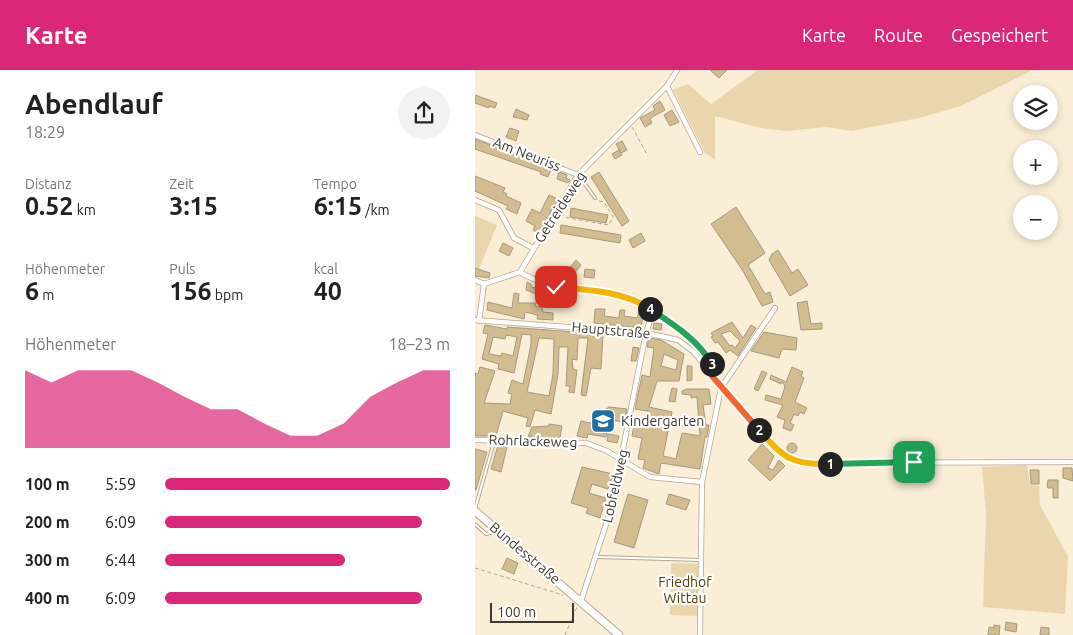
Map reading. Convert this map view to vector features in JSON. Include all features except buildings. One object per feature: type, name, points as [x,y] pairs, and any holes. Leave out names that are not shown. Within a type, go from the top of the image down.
[{"type":"main road","name":"Bundesstraße","points":[[475,510],[619,635]]},
{"type":"street","name":"Getreideweg","points":[[520,272],[578,175],[667,86],[677,70]]},
{"type":"street","points":[[667,86],[701,152]]},
{"type":"street","name":"Am Neuriss","points":[[475,135],[578,175]]},
{"type":"street","points":[[475,200],[499,210],[514,238],[533,248]]},
{"type":"street","points":[[475,280],[484,284],[520,272],[534,281],[556,287],[605,293],[643,304],[686,334],[703,349],[712,364],[712,376]]},
{"type":"street","points":[[477,320],[484,284]]},
{"type":"street","points":[[700,635],[702,482],[721,388],[775,308]]},
{"type":"street","name":"Lobfeldweg","points":[[581,601],[597,557],[611,509],[646,333],[653,311]]},
{"type":"street","name":"Hauptstraße","points":[[477,320],[646,333],[677,340],[694,352],[721,388],[785,457],[799,463],[1073,462]]},
{"type":"street","name":"Rohrlackeweg","points":[[475,440],[586,443],[607,451],[650,477],[702,482]]},
{"type":"lane","points":[[578,175],[595,198]]},
{"type":"lane","points":[[475,510],[495,440]]},
{"type":"lane","points":[[476,525],[486,534],[499,532]]},
{"type":"lane","points":[[597,557],[702,560]]},
{"type":"path","points":[[629,122],[648,156]]},
{"type":"path","points":[[556,211],[568,218],[606,225],[611,224],[613,217],[604,202],[595,200],[595,198]]},
{"type":"path","points":[[475,568],[563,595]]},
{"type":"path","points":[[565,635],[581,601]]},
{"type":"green space","points":[[758,70],[1033,70],[961,106],[919,118],[851,131],[827,127],[786,131],[761,128],[715,116],[715,160],[705,153],[673,90],[688,84],[711,104]]},
{"type":"green space","points":[[475,216],[497,225],[479,269],[475,268]]},
{"type":"green space","points":[[1027,465],[1030,485],[1039,486],[1040,505],[1068,557],[1065,614],[983,607],[986,513],[982,467]]},
{"type":"green space","name":"Friedhof Wittau","points":[[671,563],[700,564],[698,616],[670,615]]},
{"type":"place","name":"Kindergarten","points":[[603,421]]},
{"type":"route","points":[[556,287],[592,290],[643,304],[686,334],[703,349],[712,364],[712,376],[760,432],[785,457],[799,463],[814,464],[914,462]]}]
